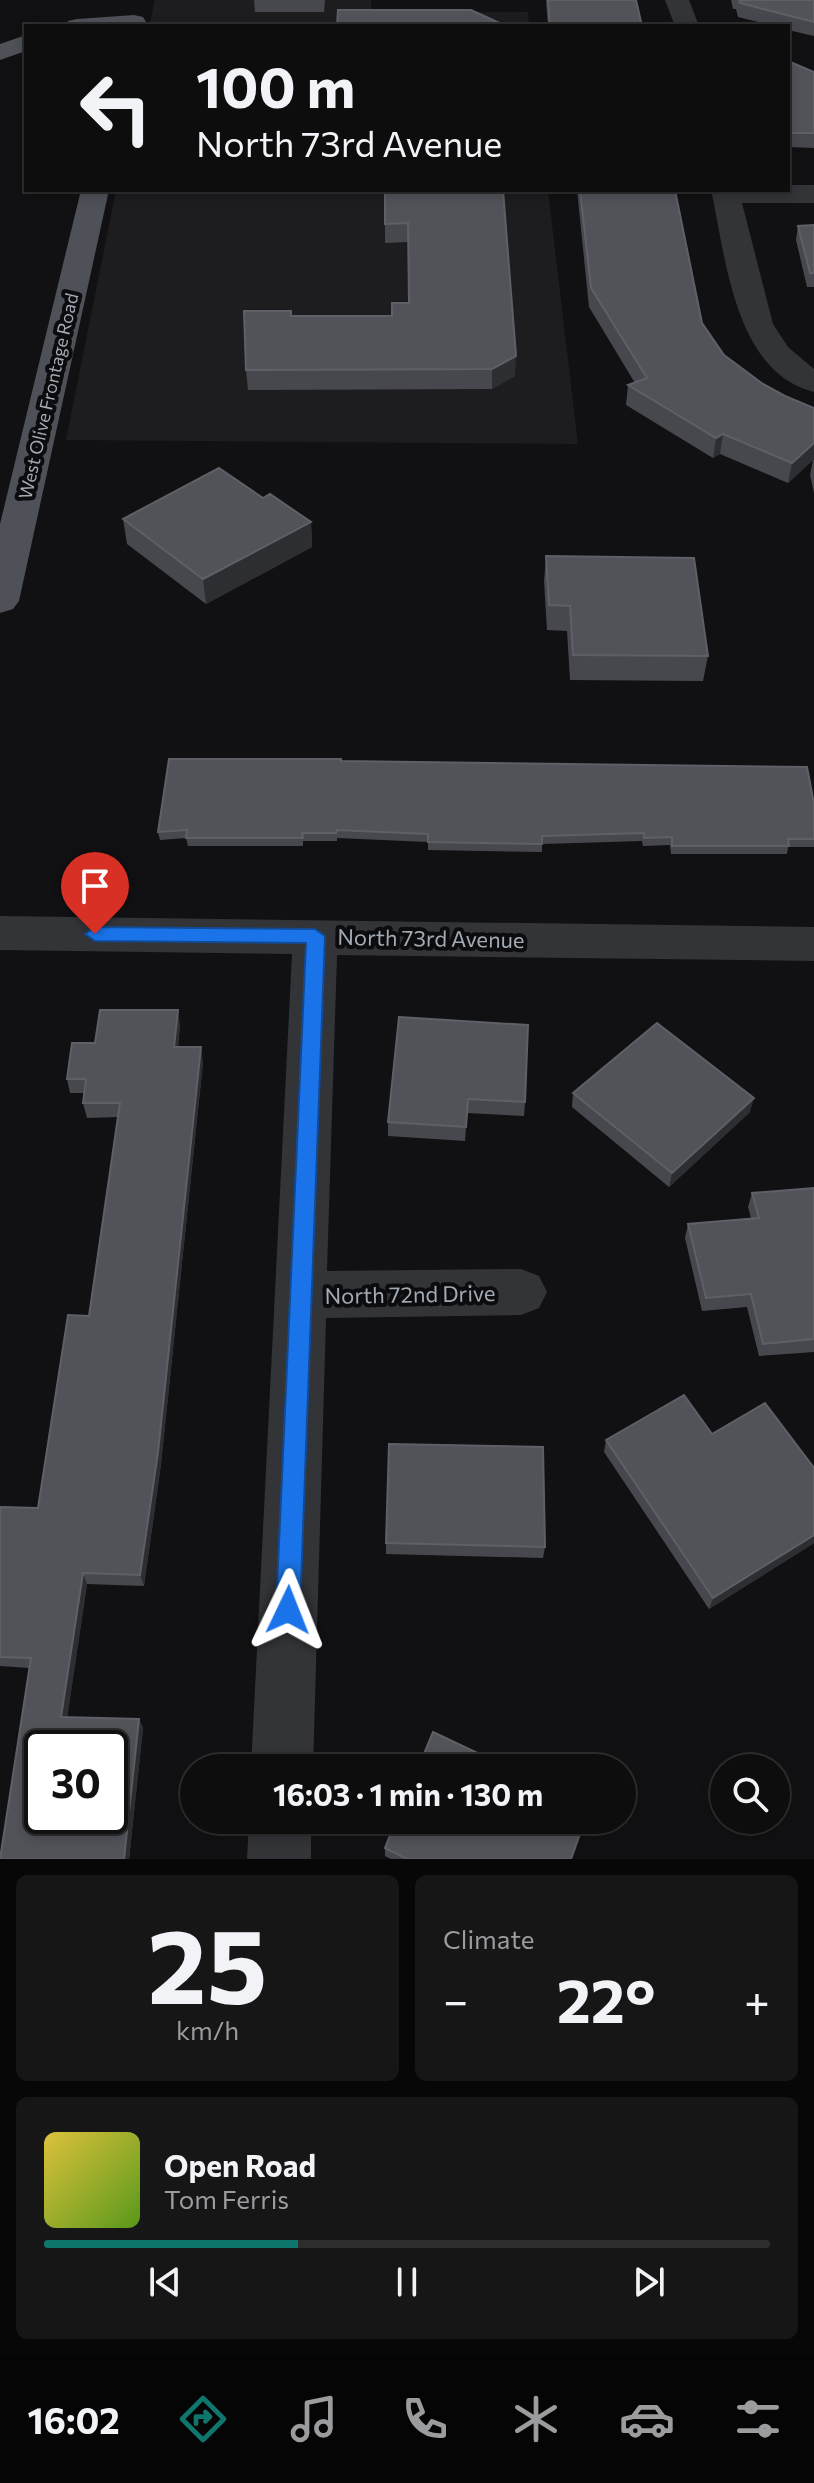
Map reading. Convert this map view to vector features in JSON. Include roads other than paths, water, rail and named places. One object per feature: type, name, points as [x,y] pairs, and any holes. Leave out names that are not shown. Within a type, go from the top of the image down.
[{"type":"main road","points":[[89,24],[135,16]]},
{"type":"main road","points":[[0,52],[24,44]]},
{"type":"main road","name":"West Olive Frontage Road","points":[[0,601],[95,192]]},
{"type":"street","points":[[677,0],[686,24]]},
{"type":"street","points":[[814,194],[725,192],[757,324],[776,353],[814,382]]},
{"type":"street","name":"North 73rd Avenue","points":[[0,933],[814,944]]},
{"type":"street","points":[[283,1754],[315,936]]},
{"type":"street","name":"North 72nd Drive","points":[[299,1295],[521,1292]]},
{"type":"street","points":[[279,1859],[280,1834]]}]
